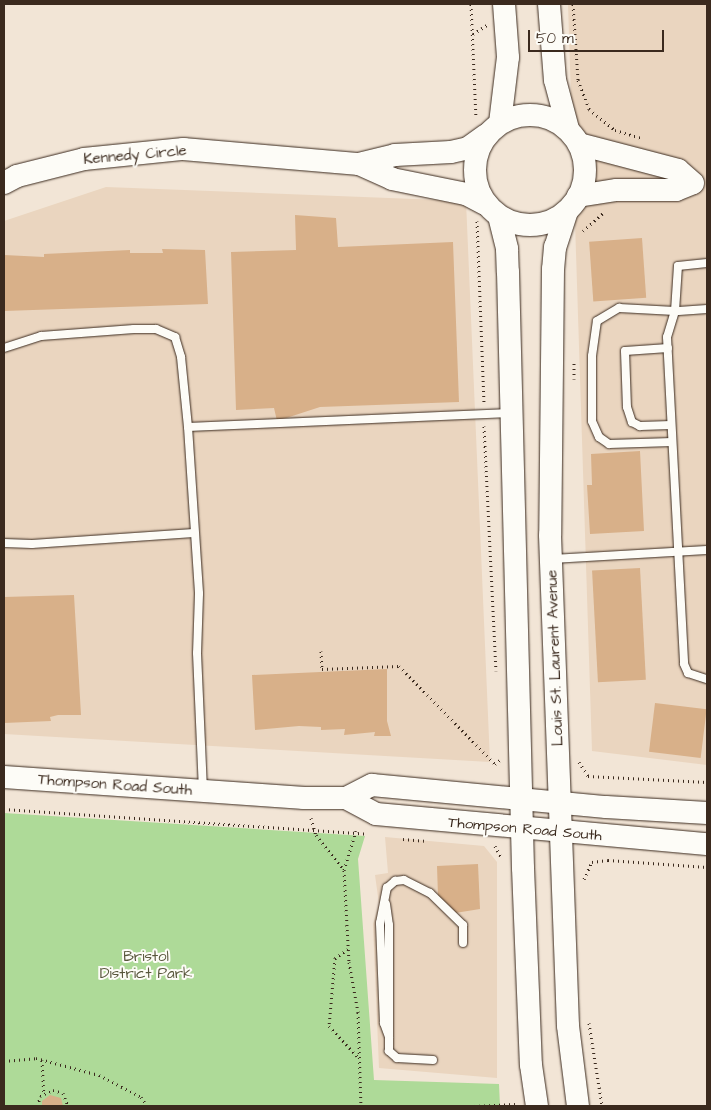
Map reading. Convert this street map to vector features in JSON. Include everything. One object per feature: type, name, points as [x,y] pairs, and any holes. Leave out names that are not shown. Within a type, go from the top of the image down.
[{"type":"main road","points":[[504,4],[508,57],[477,151],[474,169],[477,187],[508,256],[510,413],[531,1065],[526,1105]]},
{"type":"main road","points":[[549,4],[555,80],[574,136],[585,161],[585,179],[573,204]]},
{"type":"main road","points":[[486,127],[517,116],[535,114],[553,119],[574,136],[678,170],[700,184]]},
{"type":"main road","name":"Kennedy Circle","points":[[4,183],[17,176],[84,158],[183,149],[359,164],[396,156],[451,152],[468,148],[486,127]]},
{"type":"main road","name":"Kennedy Circle","points":[[359,164],[392,179],[466,194],[487,212]]},
{"type":"main road","points":[[487,212],[516,224],[534,225],[552,221],[573,204],[617,190],[676,190],[700,184]]},
{"type":"main road","name":"Louis St. Laurent Avenue","points":[[573,204],[555,246],[553,269],[551,559],[568,1026],[578,1106]]},
{"type":"main road","name":"Thompson Road South","points":[[4,778],[304,798],[346,798],[372,785],[707,813]]},
{"type":"main road","name":"Thompson Road South","points":[[346,798],[376,814],[562,833],[707,844]]},
{"type":"lane","points":[[707,263],[678,266],[675,311],[668,348],[684,664],[688,673],[707,679]]},
{"type":"lane","points":[[672,442],[609,444],[599,436],[592,421],[592,356],[597,320],[619,308],[675,311],[707,309]]},
{"type":"lane","points":[[4,348],[41,336],[134,329],[168,331],[175,337],[181,357],[188,427],[199,594],[197,653],[203,791]]},
{"type":"lane","points":[[668,348],[625,350],[627,407],[632,422],[640,426],[672,425]]},
{"type":"lane","points":[[188,427],[484,412],[510,413]]},
{"type":"lane","points":[[4,543],[32,544],[194,533]]},
{"type":"lane","points":[[551,559],[707,550]]},
{"type":"lane","points":[[433,1060],[398,1058],[389,1051],[389,1036],[384,1023],[380,923],[387,888],[395,881],[404,880],[430,893],[463,926],[463,943]]},
{"type":"path","points":[[471,4],[476,118],[486,127]]},
{"type":"path","points":[[573,4],[578,80],[589,109],[615,130],[647,139]]},
{"type":"path","points":[[581,233],[606,211],[614,210]]},
{"type":"path","points":[[487,212],[484,462],[496,680]]},
{"type":"path","points":[[574,352],[574,390]]},
{"type":"path","points":[[321,652],[322,669],[398,666],[495,764],[501,759],[500,749]]},
{"type":"path","points":[[577,758],[588,776],[707,782]]},
{"type":"path","points":[[304,798],[314,829],[344,870]]},
{"type":"path","points":[[4,809],[374,834]]},
{"type":"path","points":[[360,824],[355,832],[344,870],[348,948],[358,1012],[361,1106]]},
{"type":"path","points":[[392,837],[429,841]]},
{"type":"path","points":[[490,845],[497,846]]},
{"type":"path","points":[[584,889],[584,879],[592,862],[608,860],[707,867]]},
{"type":"path","points":[[348,948],[335,958],[329,1026],[359,1057]]},
{"type":"path","points":[[589,1020],[602,1106]]},
{"type":"path","points":[[4,1060],[42,1060],[99,1075],[141,1096],[147,1106]]},
{"type":"path","points":[[38,1106],[44,1092],[42,1060]]},
{"type":"path","points":[[44,1092],[58,1091],[67,1098],[68,1106]]},
{"type":"path","points":[[474,1106],[526,1105]]},
{"type":"path","points":[[163,1106],[179,1106]]},
{"type":"shaded area","points":[[568,4],[707,4],[707,765],[592,751]]},
{"type":"shaded area","points":[[106,187],[466,201],[490,762],[4,734],[4,221]]},
{"type":"shaded area","points":[[385,837],[484,846],[497,862],[497,1078],[379,1068],[373,924],[379,904],[375,875],[388,873]]},
{"type":"green space","name":"Bristol District Park","points":[[4,813],[365,836],[358,859],[374,1080],[499,1084],[500,1106],[4,1106]]},
{"type":"building","points":[[295,215],[336,218],[338,247],[453,242],[459,402],[320,407],[277,421],[274,408],[236,410],[231,252],[296,250]]},
{"type":"building","points":[[642,238],[646,298],[593,302],[589,242]]},
{"type":"building","points":[[162,249],[205,250],[208,304],[4,311],[4,255],[44,257],[44,254],[130,250],[130,253],[163,253]]},
{"type":"building","points":[[640,451],[644,531],[590,534],[587,485],[592,485],[591,454]]},
{"type":"building","points":[[640,568],[646,680],[598,682],[592,571]]},
{"type":"building","points":[[74,595],[81,715],[58,715],[50,717],[51,721],[4,723],[4,597]]},
{"type":"building","points":[[387,669],[387,721],[391,736],[374,736],[375,732],[344,735],[345,729],[321,730],[321,727],[299,726],[255,730],[252,675]]},
{"type":"building","points":[[655,703],[707,709],[701,758],[649,752]]},
{"type":"building","points":[[478,864],[480,909],[455,913],[438,896],[437,866]]},
{"type":"building","points":[[50,1095],[61,1098],[63,1106],[42,1106],[42,1101]]}]
